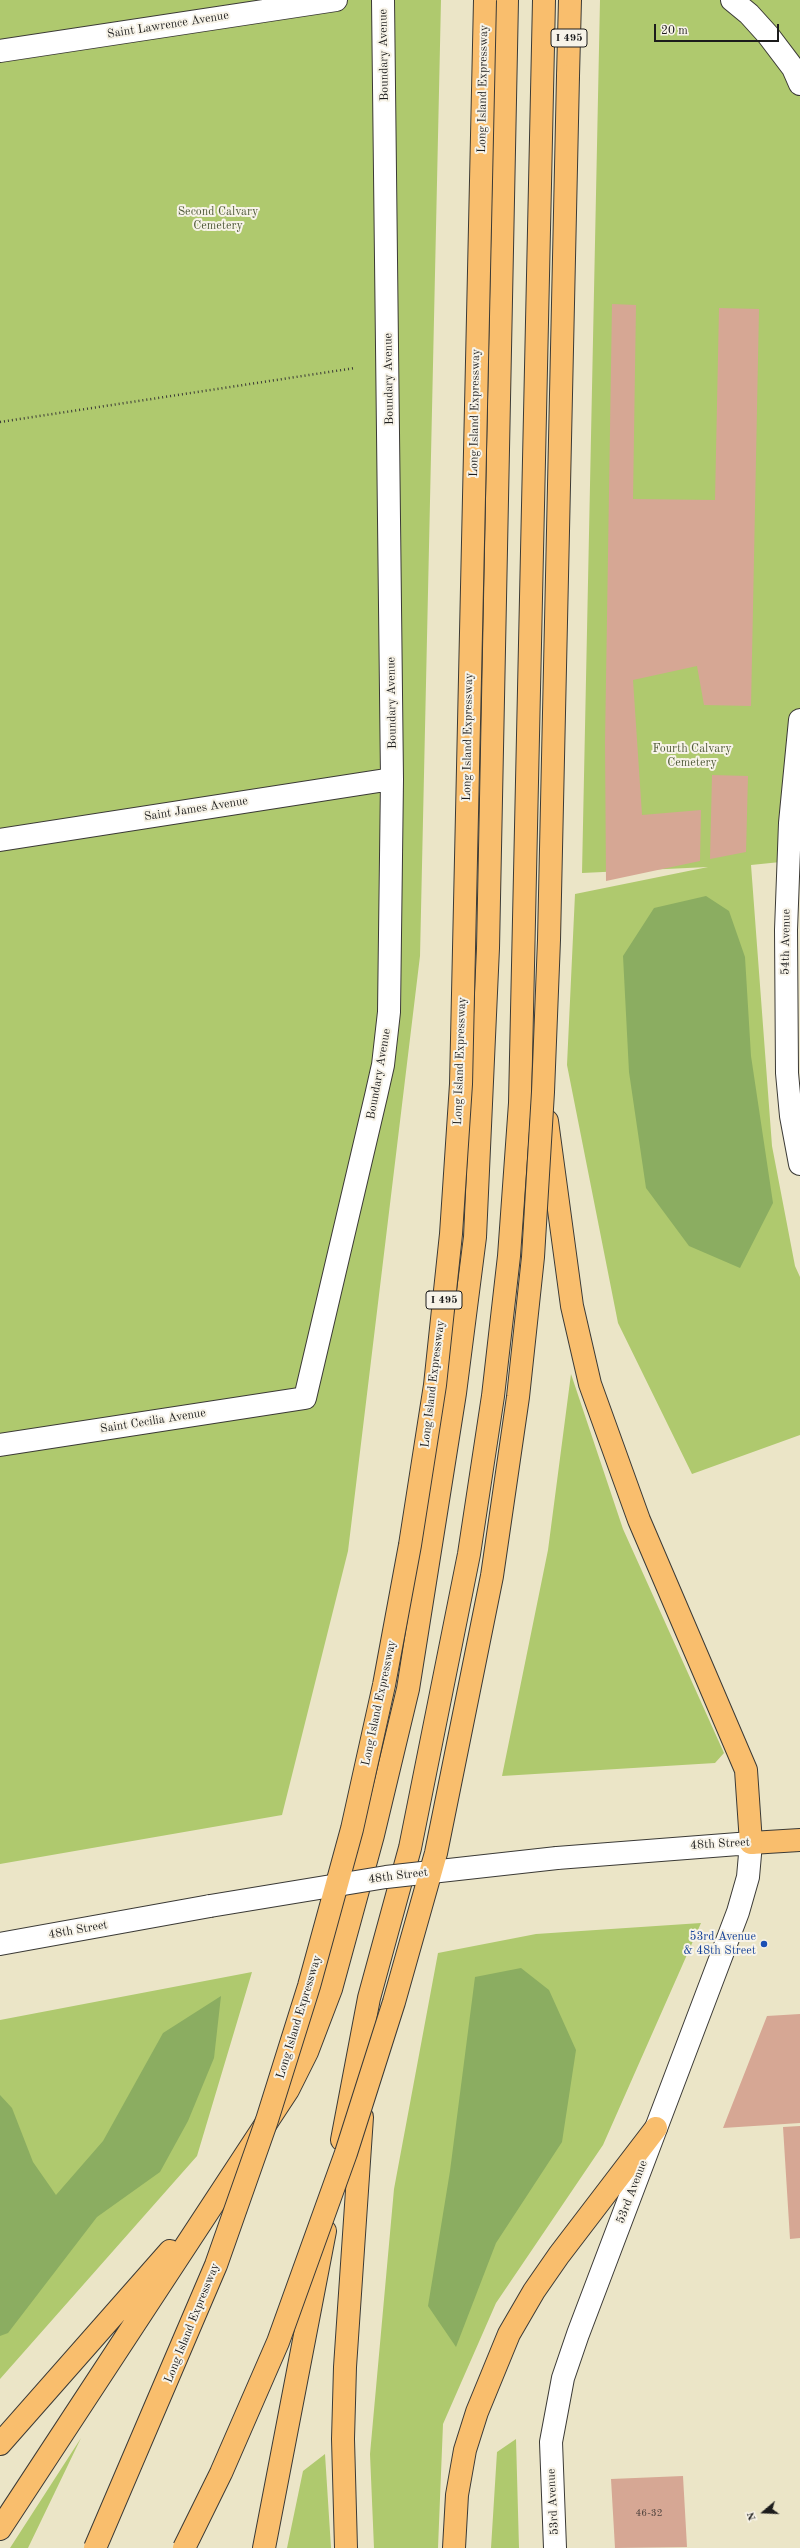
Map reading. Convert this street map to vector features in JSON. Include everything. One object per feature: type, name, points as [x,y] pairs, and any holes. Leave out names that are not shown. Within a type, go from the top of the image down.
[{"type":"main road","name":"Long Island Expressway","points":[[95,2548],[216,2265],[268,2120],[309,1986],[352,1829],[384,1685],[435,1385],[450,1234],[461,1084],[485,0]]},
{"type":"main road","points":[[0,2529],[288,2090],[318,2026],[331,1989],[373,1835],[408,1689],[455,1393],[475,1237],[483,1078],[507,0]]},
{"type":"main road","points":[[264,2548],[370,1998],[410,1848],[469,1554],[493,1396],[509,1256],[520,1103],[544,0]]},
{"type":"main road","name":"I 495","points":[[184,2548],[221,2473],[278,2342],[354,2130],[394,2002],[436,1853],[492,1576],[518,1397],[532,1264],[544,1092],[549,940],[570,0]]},
{"type":"main road","points":[[523,949],[568,1276],[580,1349],[590,1384],[639,1520],[746,1770],[751,1843]]},
{"type":"main road","name":"48th Street","points":[[751,1843],[800,1840]]},
{"type":"main road","points":[[346,2548],[343,2439],[345,2367],[370,1998]]},
{"type":"main road","points":[[454,2548],[457,2494],[465,2450],[476,2412],[509,2334],[534,2291],[558,2255],[656,2128]]},
{"type":"main road","points":[[0,2444],[222,2192]]},
{"type":"street","name":"Saint Lawrence Avenue","points":[[0,51],[336,0]]},
{"type":"street","name":"Boundary Avenue","points":[[305,1398],[376,1096],[387,1040],[390,979],[392,779],[389,362],[383,0]]},
{"type":"street","points":[[732,0],[749,14],[768,35],[798,73]]},
{"type":"street","name":"54th Avenue","points":[[800,720],[790,823],[794,894],[787,1073],[791,1116],[800,1164]]},
{"type":"street","name":"Saint James Avenue","points":[[0,840],[392,779]]},
{"type":"street","name":"Saint Cecilia Avenue","points":[[0,1445],[305,1398]]},
{"type":"street","name":"48th Street","points":[[0,1944],[210,1906],[386,1877],[557,1858],[751,1843]]},
{"type":"street","name":"53rd Avenue","points":[[555,2548],[551,2442],[563,2378],[744,1896],[751,1861],[751,1843]]},
{"type":"path","points":[[0,422],[389,362]]},
{"type":"green space","name":"Second Calvary Cemetery","points":[[0,0],[441,0],[420,956],[348,1551],[282,1815],[0,1864]]},
{"type":"green space","name":"Fourth Calvary Cemetery","points":[[600,0],[800,0],[800,860],[751,865],[772,1146],[795,1266],[800,1277],[800,1435],[692,1474],[618,1323],[567,1065],[575,894],[708,867],[582,873]]},
{"type":"green space","points":[[706,896],[729,911],[745,957],[751,1056],[773,1203],[740,1268],[689,1246],[646,1188],[629,1072],[623,956],[654,908]]},
{"type":"green space","points":[[571,1374],[623,1529],[724,1753],[715,1763],[502,1776],[548,1550]]},
{"type":"green space","points":[[701,1923],[603,2145],[496,2303],[443,2424],[438,2548],[374,2548],[370,2454],[394,2189],[438,1953],[536,1934]]},
{"type":"green space","points":[[521,1968],[549,1990],[576,2050],[562,2142],[496,2243],[456,2347],[428,2306],[450,2171],[475,1977]]},
{"type":"green space","points":[[252,1972],[197,2156],[0,2379],[0,2020]]},
{"type":"green space","points":[[221,1996],[214,2058],[188,2121],[160,2172],[97,2217],[8,2333],[0,2336],[0,2095],[12,2108],[33,2162],[56,2195],[103,2141],[163,2033]]},
{"type":"green space","points":[[81,2438],[28,2548],[10,2548]]},
{"type":"green space","points":[[516,2439],[519,2548],[491,2548],[497,2452]]},
{"type":"green space","points":[[325,2454],[331,2548],[287,2548],[303,2471]]},
{"type":"building","points":[[612,304],[636,305],[633,499],[715,500],[719,308],[759,309],[751,706],[704,705],[697,666],[633,680],[642,815],[701,810],[700,861],[606,881],[605,742]]},
{"type":"building","points":[[712,775],[748,776],[746,852],[710,859]]},
{"type":"building","points":[[800,2014],[800,2123],[723,2128],[767,2016]]},
{"type":"building","points":[[800,2126],[800,2238],[790,2239],[783,2127]]},
{"type":"building","points":[[683,2476],[687,2547],[615,2548],[611,2479]]},
{"type":"place","name":"53rd Avenue & 48th Street","points":[[764,1944]]}]
